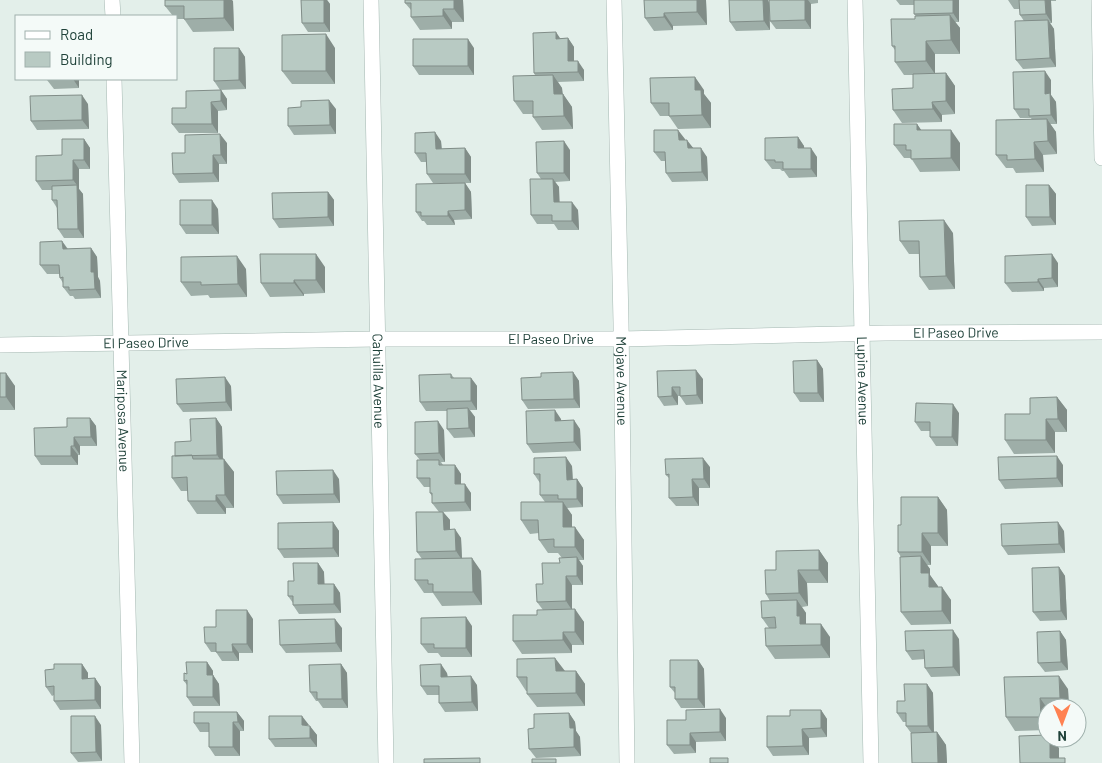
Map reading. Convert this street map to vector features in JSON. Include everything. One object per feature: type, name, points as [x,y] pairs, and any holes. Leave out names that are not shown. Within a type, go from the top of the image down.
[{"type":"street","points":[[112,0],[113,15]]},
{"type":"street","name":"Cahuilla Avenue","points":[[370,0],[386,763]]},
{"type":"street","name":"Mojave Avenue","points":[[614,0],[627,763]]},
{"type":"street","name":"Lupine Avenue","points":[[855,0],[871,763]]},
{"type":"street","points":[[1099,0],[1102,158]]},
{"type":"street","name":"Mariposa Avenue","points":[[114,80],[132,763]]},
{"type":"street","name":"El Paseo Drive","points":[[0,345],[377,339],[621,339],[1102,332]]},
{"type":"building","points":[[165,0],[224,0],[224,18],[184,19],[184,6],[165,6]]},
{"type":"building","points":[[301,0],[324,0],[324,23],[302,23]]},
{"type":"building","points":[[405,0],[454,0],[454,9],[443,9],[443,16],[411,17],[411,3],[405,3]]},
{"type":"building","points":[[644,0],[697,0],[697,12],[664,13],[664,17],[645,18]]},
{"type":"building","points":[[729,0],[763,0],[764,21],[730,22]]},
{"type":"building","points":[[769,0],[805,0],[805,20],[770,21]]},
{"type":"building","points":[[914,0],[953,0],[953,13],[914,14]]},
{"type":"building","points":[[1019,0],[1045,0],[1046,14],[1020,15]]},
{"type":"building","points":[[950,15],[951,40],[926,41],[926,61],[895,62],[895,46],[892,46],[891,19],[915,19],[915,16]]},
{"type":"building","points":[[1048,20],[1050,58],[1016,60],[1015,21]]},
{"type":"building","points":[[556,32],[556,39],[568,38],[568,61],[578,61],[578,72],[534,73],[533,33]]},
{"type":"building","points":[[326,34],[326,71],[282,71],[282,35]]},
{"type":"building","points":[[413,39],[468,39],[468,66],[413,66]]},
{"type":"building","points":[[214,48],[239,48],[239,80],[214,81]]},
{"type":"building","points":[[1045,71],[1045,94],[1050,93],[1051,115],[1029,116],[1029,109],[1014,109],[1013,72]]},
{"type":"building","points":[[946,73],[946,101],[932,102],[933,109],[893,110],[892,89],[913,88],[913,74]]},
{"type":"building","points":[[553,75],[554,94],[563,94],[564,116],[533,117],[533,101],[514,101],[513,76]]},
{"type":"building","points":[[695,77],[695,90],[701,90],[702,115],[669,116],[669,103],[651,103],[650,78]]},
{"type":"building","points":[[221,90],[221,101],[211,102],[212,124],[172,124],[172,108],[186,108],[186,91]]},
{"type":"building","points":[[82,95],[82,120],[31,121],[30,96]]},
{"type":"building","points":[[329,100],[330,125],[288,126],[288,108],[301,107],[301,101]]},
{"type":"building","points":[[1047,119],[1048,141],[1034,142],[1035,159],[1007,160],[1007,155],[996,155],[996,120]]},
{"type":"building","points":[[894,124],[917,124],[917,130],[951,130],[951,158],[911,159],[911,150],[906,150],[906,145],[894,145]]},
{"type":"building","points":[[654,130],[678,130],[679,140],[687,140],[688,148],[701,148],[702,172],[666,173],[665,152],[654,152]]},
{"type":"building","points":[[435,132],[436,149],[465,148],[465,174],[427,174],[426,153],[415,153],[415,133]]},
{"type":"building","points":[[220,134],[221,155],[213,155],[213,173],[173,174],[172,153],[185,153],[185,135]]},
{"type":"building","points":[[798,137],[798,148],[811,148],[811,169],[783,169],[783,162],[765,160],[765,138]]},
{"type":"building","points":[[62,139],[84,139],[84,160],[73,160],[73,180],[36,181],[36,156],[62,155]]},
{"type":"building","points":[[564,141],[564,173],[537,173],[536,142]]},
{"type":"building","points":[[530,179],[553,179],[554,202],[572,202],[572,221],[552,221],[552,215],[531,215]]},
{"type":"building","points":[[465,183],[465,210],[448,211],[448,216],[421,216],[421,212],[416,212],[416,184]]},
{"type":"building","points":[[77,185],[78,229],[58,229],[57,200],[52,200],[52,186]]},
{"type":"building","points":[[1026,185],[1049,185],[1050,217],[1026,217]]},
{"type":"building","points":[[328,192],[328,217],[273,219],[272,193]]},
{"type":"building","points":[[180,200],[212,200],[212,225],[180,225]]},
{"type":"building","points":[[944,220],[946,276],[920,277],[919,241],[900,241],[899,221]]},
{"type":"building","points":[[62,241],[63,249],[91,248],[91,272],[94,272],[95,289],[69,290],[69,287],[63,287],[63,277],[60,278],[59,265],[40,265],[40,242]]},
{"type":"building","points":[[260,254],[316,254],[316,280],[294,280],[294,283],[261,283]]},
{"type":"building","points":[[1052,254],[1052,278],[1038,279],[1038,282],[1005,283],[1005,256]]},
{"type":"building","points":[[237,256],[238,284],[201,285],[201,282],[181,282],[181,257]]},
{"type":"building","points":[[817,360],[818,393],[794,393],[793,361]]},
{"type":"building","points":[[696,370],[697,395],[680,396],[680,387],[672,387],[672,396],[658,397],[657,371]]},
{"type":"building","points":[[573,372],[574,399],[522,400],[521,378],[541,377],[541,373]]},
{"type":"building","points":[[0,373],[6,373],[6,397],[0,397]]},
{"type":"building","points":[[451,374],[451,378],[471,378],[471,401],[420,402],[419,375]]},
{"type":"building","points":[[225,377],[226,402],[177,404],[176,379]]},
{"type":"building","points":[[1057,397],[1058,419],[1046,419],[1046,440],[1005,440],[1005,414],[1030,414],[1030,398]]},
{"type":"building","points":[[916,403],[953,404],[952,437],[930,437],[930,422],[915,422]]},
{"type":"building","points":[[468,408],[469,428],[447,429],[447,409]]},
{"type":"building","points":[[555,410],[555,421],[574,420],[574,442],[527,444],[526,411]]},
{"type":"building","points":[[67,418],[90,418],[91,437],[74,437],[74,446],[71,446],[71,456],[35,456],[34,428],[67,427]]},
{"type":"building","points":[[216,418],[217,455],[175,456],[175,442],[191,441],[190,419]]},
{"type":"building","points":[[438,421],[439,453],[415,454],[415,422]]},
{"type":"building","points":[[192,455],[193,459],[224,459],[225,495],[216,495],[216,501],[188,501],[187,477],[172,478],[172,456]]},
{"type":"building","points":[[1057,456],[1057,478],[999,480],[998,457]]},
{"type":"building","points":[[566,457],[567,480],[577,479],[577,499],[558,499],[558,495],[540,495],[540,474],[534,474],[534,458]]},
{"type":"building","points":[[703,458],[704,479],[692,479],[693,497],[669,498],[669,474],[666,475],[665,459]]},
{"type":"building","points":[[417,460],[439,460],[439,465],[455,465],[455,484],[465,484],[465,502],[432,503],[430,478],[417,478]]},
{"type":"building","points":[[333,470],[334,494],[277,495],[276,471]]},
{"type":"building","points":[[901,497],[938,497],[938,533],[922,533],[922,552],[898,552],[898,525],[901,525]]},
{"type":"building","points":[[521,502],[563,502],[563,527],[575,527],[575,547],[554,547],[554,539],[539,540],[538,520],[521,520]]},
{"type":"building","points":[[416,512],[443,512],[444,530],[455,529],[456,551],[417,552]]},
{"type":"building","points":[[333,522],[333,548],[278,549],[278,523]]},
{"type":"building","points":[[1058,522],[1059,544],[1002,546],[1001,524]]},
{"type":"building","points":[[819,550],[819,570],[798,570],[799,593],[766,594],[765,570],[776,570],[776,551]]},
{"type":"building","points":[[921,556],[921,573],[929,573],[929,587],[942,587],[942,611],[901,612],[900,557]]},
{"type":"building","points":[[577,557],[577,576],[566,576],[566,601],[537,602],[536,584],[543,584],[542,563],[560,563],[559,558]]},
{"type":"building","points":[[472,558],[473,592],[433,592],[433,584],[428,584],[428,580],[415,580],[415,559]]},
{"type":"building","points":[[293,563],[318,563],[318,584],[334,584],[334,604],[293,605],[293,596],[288,596],[288,581],[294,581]]},
{"type":"building","points":[[1059,567],[1061,611],[1033,612],[1032,568]]},
{"type":"building","points":[[797,600],[797,616],[800,616],[800,624],[821,624],[821,645],[766,646],[765,628],[776,628],[775,617],[762,618],[761,601]]},
{"type":"building","points":[[575,609],[575,632],[563,632],[563,640],[513,641],[513,615],[537,615],[537,610]]},
{"type":"building","points":[[216,610],[247,610],[247,644],[232,644],[233,652],[216,652],[216,643],[205,643],[204,627],[216,627]]},
{"type":"building","points":[[466,617],[466,648],[434,648],[434,644],[421,644],[421,618]]},
{"type":"building","points":[[335,619],[336,643],[280,645],[279,620]]},
{"type":"building","points":[[953,630],[953,667],[925,668],[924,650],[906,651],[905,631]]},
{"type":"building","points":[[1060,631],[1061,662],[1038,663],[1037,632]]},
{"type":"building","points":[[555,658],[556,671],[576,671],[576,693],[527,694],[527,677],[517,677],[517,659]]},
{"type":"building","points":[[670,660],[698,660],[698,699],[675,699],[675,687],[670,687]]},
{"type":"building","points":[[186,662],[207,662],[207,675],[213,675],[213,697],[187,697],[187,680],[184,681],[184,673],[187,674]]},
{"type":"building","points":[[54,664],[82,664],[82,679],[95,678],[95,700],[54,701],[54,686],[46,687],[45,670],[54,669]]},
{"type":"building","points":[[341,664],[342,699],[317,699],[317,692],[310,692],[309,665]]},
{"type":"building","points":[[441,664],[441,677],[471,676],[472,702],[439,703],[439,686],[421,686],[420,665]]},
{"type":"building","points":[[1059,676],[1060,698],[1037,698],[1037,717],[1006,717],[1004,677]]},
{"type":"building","points":[[904,684],[927,684],[928,726],[906,726],[906,713],[897,713],[897,701],[905,701]]},
{"type":"building","points":[[720,709],[720,732],[690,733],[690,745],[667,745],[667,720],[686,720],[686,710]]},
{"type":"building","points":[[790,710],[821,710],[821,728],[802,729],[803,746],[767,747],[767,716],[790,716]]},
{"type":"building","points":[[194,712],[237,712],[238,722],[233,722],[233,747],[209,747],[209,723],[194,723]]},
{"type":"building","points":[[569,713],[570,728],[574,728],[574,747],[529,749],[528,729],[534,728],[534,714]]},
{"type":"building","points":[[71,716],[95,716],[96,752],[71,753]]},
{"type":"building","points":[[269,716],[302,716],[302,725],[310,726],[310,738],[269,739]]},
{"type":"building","points":[[937,732],[938,763],[912,763],[911,733]]},
{"type":"building","points":[[1037,735],[1037,748],[1050,748],[1050,758],[1065,758],[1065,763],[1020,763],[1019,736]]},
{"type":"building","points":[[480,758],[480,763],[424,763],[424,759]]},
{"type":"building","points":[[710,758],[728,758],[728,763],[710,763]]},
{"type":"building","points":[[532,759],[556,759],[556,763],[532,763]]}]
